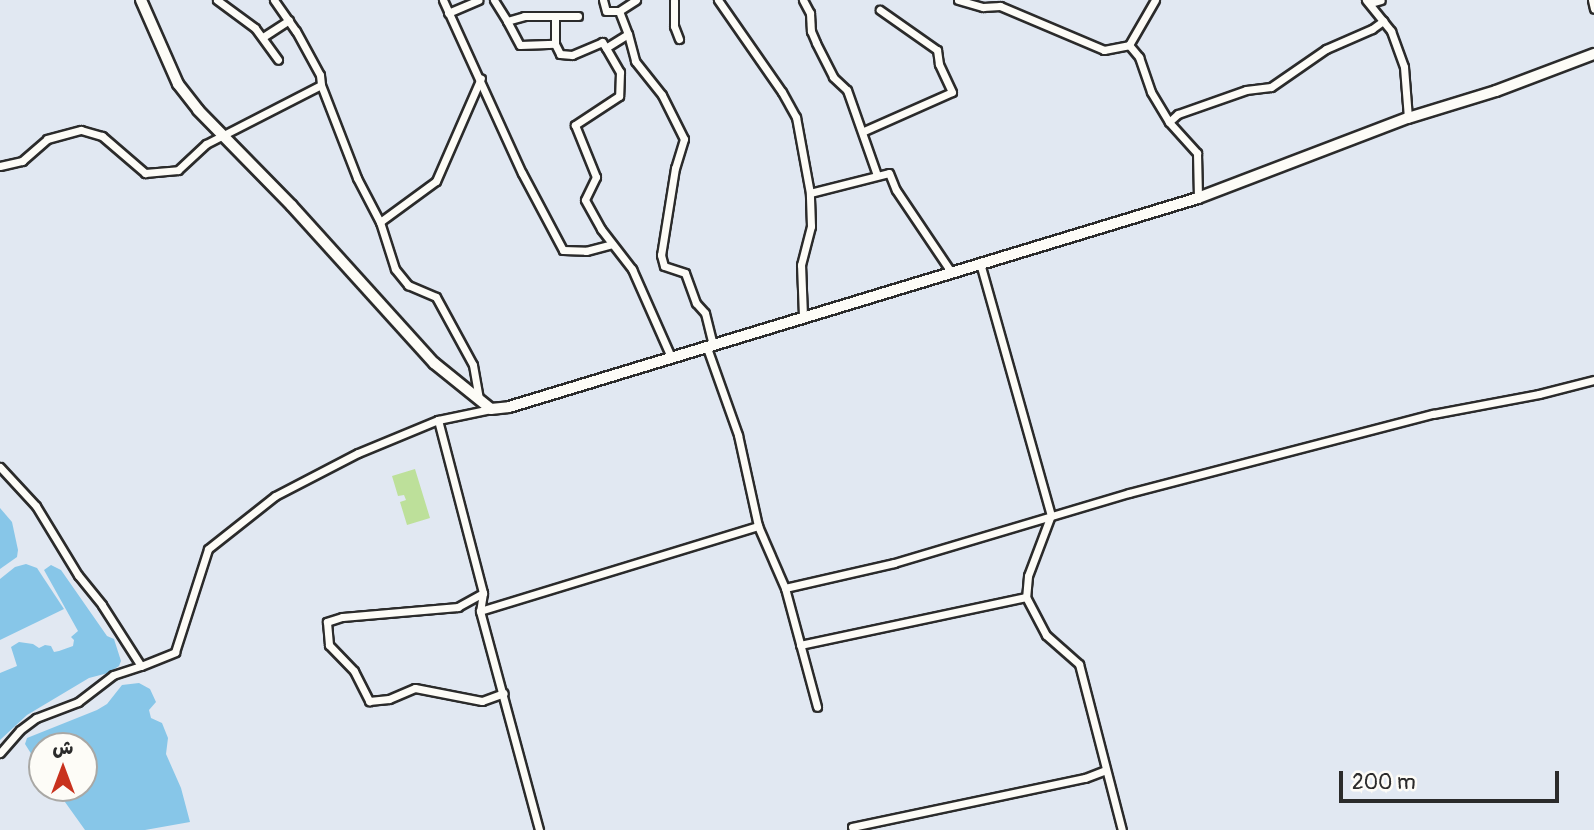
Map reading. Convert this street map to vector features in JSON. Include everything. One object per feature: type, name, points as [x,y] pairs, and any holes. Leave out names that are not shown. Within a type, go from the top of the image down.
[{"type":"street","points":[[141,0],[178,84],[222,136],[292,206],[435,363],[491,409]]},
{"type":"street","points":[[217,0],[263,37],[278,60]]},
{"type":"street","points":[[274,0],[289,20],[320,75],[321,85],[357,178],[380,222],[395,269],[408,285],[436,297],[473,365],[479,400]]},
{"type":"street","points":[[443,0],[481,78],[522,173],[563,250],[586,251],[612,244]]},
{"type":"street","points":[[448,13],[478,0]]},
{"type":"street","points":[[494,0],[520,45],[555,44]]},
{"type":"street","points":[[604,0],[606,12],[619,11],[636,0]]},
{"type":"street","points":[[674,0],[674,26],[678,39]]},
{"type":"street","points":[[718,0],[782,92],[796,117],[810,194],[811,226],[801,265],[803,317]]},
{"type":"street","points":[[803,0],[810,13],[811,31],[816,43],[833,77],[847,90],[864,131],[877,175]]},
{"type":"street","points":[[958,0],[983,7],[1000,6],[1104,50],[1129,45],[1155,0]]},
{"type":"street","points":[[1368,2],[1381,0]]},
{"type":"street","points":[[1592,0],[1594,9]]},
{"type":"street","points":[[1368,2],[1391,31],[1404,67],[1408,118]]},
{"type":"street","points":[[864,131],[952,92],[939,64],[937,50],[880,10]]},
{"type":"street","points":[[619,11],[635,61],[662,95],[684,139],[675,167],[662,255],[664,266],[685,273],[696,303],[705,313],[710,345],[738,435],[758,526],[785,588],[817,707]]},
{"type":"street","points":[[507,20],[524,16],[578,16]]},
{"type":"street","points":[[555,17],[555,44],[561,54],[572,55],[602,43],[620,72],[619,96],[575,125],[596,177],[585,200],[612,244],[632,269],[671,357]]},
{"type":"street","points":[[263,37],[289,20]]},
{"type":"street","points":[[1169,122],[1178,114],[1246,90],[1271,87],[1326,49],[1372,29],[1383,20]]},
{"type":"street","points":[[606,48],[628,34]]},
{"type":"street","points":[[1129,45],[1139,57],[1151,92],[1169,122],[1197,153],[1198,198]]},
{"type":"street","points":[[0,753],[20,730],[36,718],[78,702],[113,674],[175,652],[208,549],[275,496],[358,453],[438,420],[509,407],[1198,198],[1408,118],[1496,91],[1594,54]]},
{"type":"street","points":[[380,222],[436,181],[481,78]]},
{"type":"street","points":[[0,166],[22,161],[47,139],[81,130],[102,136],[145,173],[178,170],[206,144],[321,85]]},
{"type":"street","points":[[810,194],[889,173],[896,190],[951,272]]},
{"type":"street","points":[[980,263],[1051,515],[1028,576],[1026,597],[1046,635],[1079,664],[1122,830]]},
{"type":"street","points":[[785,588],[894,563],[1035,523],[1051,515],[1433,415],[1594,380]]},
{"type":"street","points":[[438,420],[483,593],[480,611],[540,830]]},
{"type":"street","points":[[0,467],[36,506],[78,575],[102,605],[141,666]]},
{"type":"street","points":[[480,611],[758,526]]},
{"type":"street","points":[[483,593],[458,607],[342,617],[327,622],[329,645],[354,671],[369,701],[389,699],[415,688],[482,701],[504,693]]},
{"type":"street","points":[[800,645],[1026,597]]},
{"type":"street","points":[[852,827],[1085,778],[1106,770]]},
{"type":"green space","points":[[415,469],[430,518],[407,525],[400,502],[406,500],[404,495],[398,496],[392,476]]},
{"type":"water","points":[[0,508],[12,522],[18,550],[17,557],[0,569]]},
{"type":"water","points":[[26,564],[37,568],[64,609],[0,640],[0,579],[15,567]]},
{"type":"water","points":[[51,565],[61,570],[107,636],[114,639],[121,661],[119,666],[108,673],[89,678],[27,715],[0,740],[0,673],[17,666],[11,647],[19,642],[33,644],[39,648],[51,646],[54,652],[59,651],[73,646],[74,640],[71,637],[78,631],[44,570]]},
{"type":"water","points":[[139,683],[150,689],[156,702],[149,710],[151,718],[162,723],[168,738],[166,754],[181,788],[190,822],[145,830],[85,830],[65,802],[98,802],[98,732],[42,732],[97,710],[107,704],[122,685]]}]
